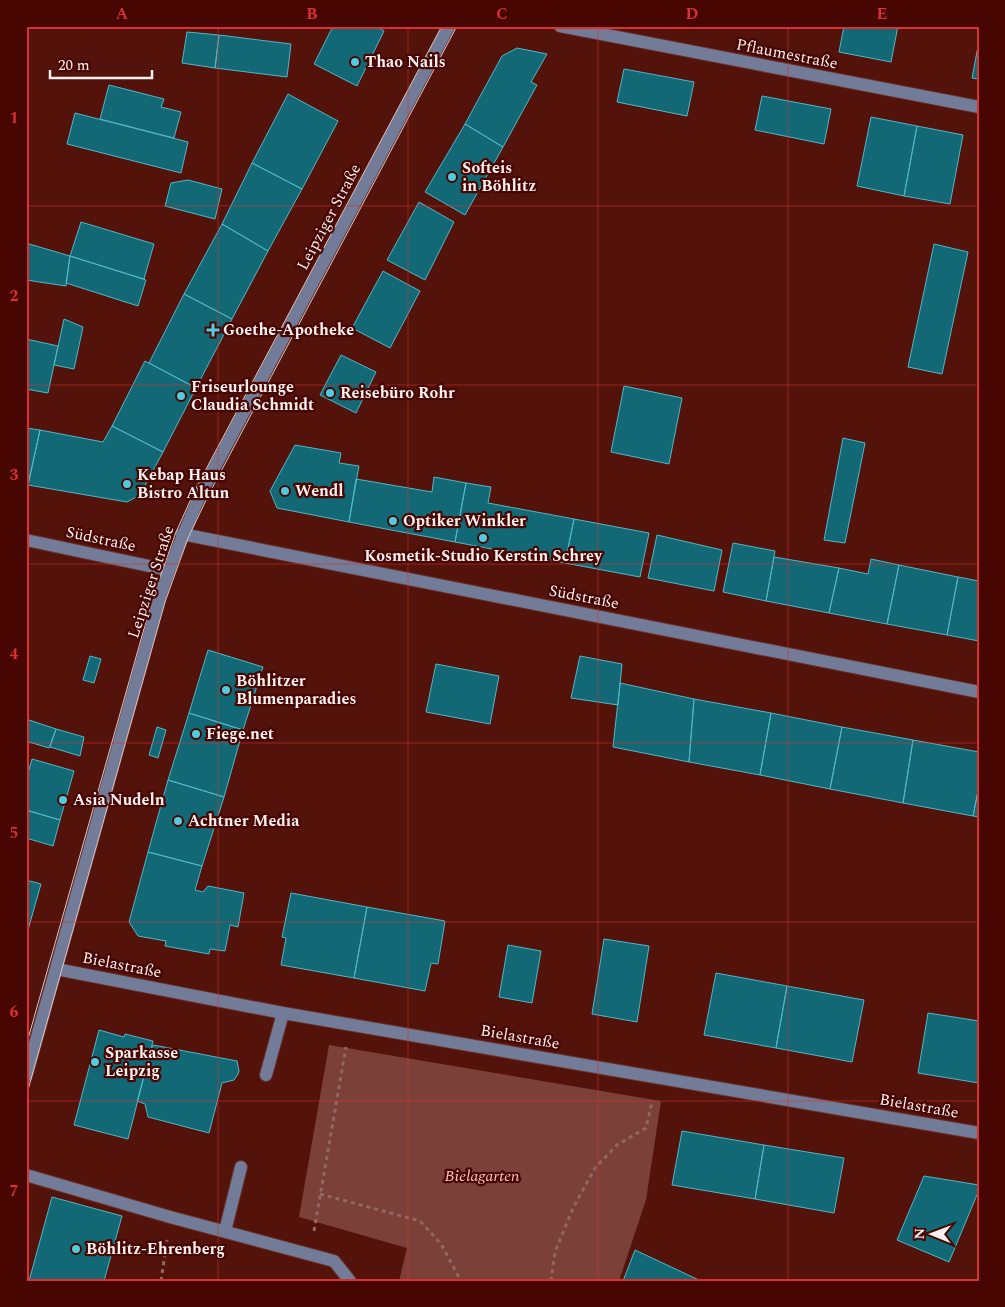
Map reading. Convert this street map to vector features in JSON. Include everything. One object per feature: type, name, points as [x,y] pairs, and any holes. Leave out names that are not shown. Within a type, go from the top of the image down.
[{"type":"street","name":"Leipziger Straße","points":[[26,1076],[168,570],[182,534],[202,491],[449,26]]},
{"type":"street","name":"Pflaumestraße","points":[[560,26],[979,107]]},
{"type":"street","name":"Südstraße","points":[[182,534],[979,692]]},
{"type":"street","name":"Südstraße","points":[[26,540],[168,570]]},
{"type":"street","name":"Bielastraße","points":[[56,968],[283,1013],[979,1133]]},
{"type":"street","points":[[266,1075],[283,1013]]},
{"type":"street","points":[[225,1231],[241,1167]]},
{"type":"street","points":[[26,1175],[170,1217],[334,1261],[350,1281]]},
{"type":"path","points":[[310,1254],[350,1024]]},
{"type":"path","points":[[551,1281],[555,1252],[573,1208],[595,1168],[617,1144],[646,1128],[658,1078]]},
{"type":"path","points":[[320,1194],[420,1221],[441,1244],[461,1281]]},
{"type":"path","points":[[161,1281],[170,1217]]},
{"type":"green space","name":"Bielagarten","points":[[329,1045],[661,1101],[646,1200],[619,1281],[399,1281],[407,1248],[299,1217]]},
{"type":"building","points":[[333,26],[376,26],[384,31],[357,86],[314,64]]},
{"type":"building","points":[[844,26],[898,26],[891,62],[839,52]]},
{"type":"building","points":[[187,32],[219,35],[215,68],[182,63]]},
{"type":"building","points":[[219,35],[291,44],[287,77],[215,68]]},
{"type":"building","points":[[979,41],[979,79],[972,78]]},
{"type":"building","points":[[517,48],[547,54],[531,82],[537,85],[503,147],[465,124],[502,56]]},
{"type":"building","points":[[624,69],[694,82],[687,116],[617,102]]},
{"type":"building","points":[[109,85],[164,99],[161,107],[181,112],[174,138],[100,119]]},
{"type":"building","points":[[288,94],[338,121],[302,189],[252,163]]},
{"type":"building","points":[[762,96],[831,109],[824,144],[755,130]]},
{"type":"building","points":[[75,113],[188,142],[181,173],[67,144]]},
{"type":"building","points":[[871,117],[917,126],[904,196],[857,186]]},
{"type":"building","points":[[465,124],[503,147],[465,215],[425,192]]},
{"type":"building","points":[[917,126],[963,135],[950,204],[904,196]]},
{"type":"building","points":[[252,163],[302,189],[268,251],[222,224]]},
{"type":"building","points":[[188,180],[222,189],[215,219],[165,206],[171,183]]},
{"type":"building","points":[[419,202],[454,222],[425,280],[387,260]]},
{"type":"building","points":[[81,222],[154,244],[144,279],[70,256]]},
{"type":"building","points":[[222,224],[268,251],[232,319],[184,294]]},
{"type":"building","points":[[26,243],[70,256],[66,286],[26,280]]},
{"type":"building","points":[[934,244],[968,252],[942,374],[908,367]]},
{"type":"building","points":[[70,256],[146,280],[138,306],[66,283]]},
{"type":"building","points":[[383,271],[420,291],[390,348],[352,328]]},
{"type":"building","points":[[184,294],[232,319],[196,388],[149,363]]},
{"type":"building","points":[[64,319],[83,327],[74,369],[54,365]]},
{"type":"building","points":[[26,339],[58,346],[48,393],[26,389]]},
{"type":"building","points":[[341,355],[376,372],[356,413],[320,395]]},
{"type":"building","points":[[145,361],[196,388],[163,452],[112,426]]},
{"type":"building","points":[[624,386],[682,398],[669,464],[611,452]]},
{"type":"building","points":[[112,426],[163,452],[140,495],[127,502],[28,485],[40,430],[103,442]]},
{"type":"building","points":[[26,428],[40,430],[28,485],[26,485]]},
{"type":"building","points":[[843,438],[865,443],[845,543],[824,540]]},
{"type":"building","points":[[295,445],[341,453],[339,463],[359,466],[349,522],[277,508],[270,491]]},
{"type":"building","points":[[434,477],[466,483],[455,542],[349,522],[356,479],[432,492]]},
{"type":"building","points":[[466,483],[491,487],[488,503],[574,519],[565,563],[455,542]]},
{"type":"building","points":[[574,519],[649,533],[640,577],[565,563]]},
{"type":"building","points":[[657,535],[722,550],[714,591],[648,578]]},
{"type":"building","points":[[733,543],[775,551],[766,601],[723,592]]},
{"type":"building","points":[[774,557],[839,568],[829,613],[766,601]]},
{"type":"building","points":[[871,559],[899,565],[887,624],[829,613],[839,568],[868,574]]},
{"type":"building","points":[[899,565],[958,577],[947,635],[887,624]]},
{"type":"building","points":[[958,577],[979,581],[979,641],[947,635]]},
{"type":"building","name":"Böhlitzer Blumenparadies","points":[[208,650],[263,667],[243,730],[189,713]]},
{"type":"building","points":[[90,656],[101,659],[94,683],[83,680]]},
{"type":"building","points":[[580,656],[622,664],[618,705],[571,698]]},
{"type":"building","points":[[436,664],[499,676],[490,724],[426,712]]},
{"type":"building","points":[[620,683],[694,699],[689,762],[613,747]]},
{"type":"building","points":[[694,699],[771,713],[760,775],[689,762]]},
{"type":"building","points":[[189,713],[243,730],[224,797],[168,780]]},
{"type":"building","points":[[771,713],[842,727],[830,789],[760,775]]},
{"type":"building","points":[[26,719],[56,729],[49,748],[26,741]]},
{"type":"building","points":[[157,727],[166,730],[158,758],[149,755]]},
{"type":"building","points":[[842,727],[913,740],[903,803],[830,789]]},
{"type":"building","points":[[56,729],[84,737],[80,756],[50,747]]},
{"type":"building","points":[[913,740],[979,752],[979,786],[973,816],[903,803]]},
{"type":"building","points":[[32,759],[74,771],[60,820],[26,810],[26,780]]},
{"type":"building","points":[[168,780],[224,797],[202,866],[148,852]]},
{"type":"building","points":[[979,786],[979,817],[973,816]]},
{"type":"building","points":[[26,810],[60,820],[53,846],[26,838]]},
{"type":"building","points":[[148,852],[202,866],[195,890],[203,892],[208,886],[244,893],[238,927],[230,925],[225,951],[210,949],[209,954],[165,946],[166,941],[138,936],[129,922]]},
{"type":"building","points":[[26,880],[41,884],[26,937]]},
{"type":"building","points":[[291,893],[367,907],[354,978],[281,965],[286,938],[282,937]]},
{"type":"building","points":[[367,907],[445,921],[438,964],[431,963],[425,991],[354,978]]},
{"type":"building","points":[[604,939],[649,946],[637,1022],[592,1014]]},
{"type":"building","points":[[508,945],[541,951],[532,1003],[499,997]]},
{"type":"building","points":[[716,973],[787,986],[776,1048],[704,1035]]},
{"type":"building","points":[[787,986],[864,1000],[852,1062],[776,1048]]},
{"type":"building","points":[[928,1013],[979,1021],[979,1083],[918,1073]]},
{"type":"building","points":[[99,1030],[124,1037],[125,1034],[153,1041],[128,1139],[74,1125]]},
{"type":"building","points":[[153,1045],[237,1061],[239,1071],[234,1080],[222,1083],[209,1133],[148,1117],[145,1104],[137,1101]]},
{"type":"building","points":[[682,1131],[764,1145],[755,1199],[672,1185]]},
{"type":"building","points":[[764,1145],[844,1158],[834,1213],[755,1199]]},
{"type":"building","points":[[924,1176],[979,1185],[979,1190],[949,1262],[897,1240]]},
{"type":"building","name":"Böhlitz-Ehrenberg","points":[[52,1197],[122,1216],[104,1281],[29,1281]]},
{"type":"building","points":[[635,1250],[701,1281],[623,1281]]},
{"type":"tram line","points":[[26,1046],[153,597],[176,532],[196,488],[442,26]]},
{"type":"tram line","points":[[26,1097],[165,602],[188,538],[209,494],[457,26]]},
{"type":"place","name":"Thao Nails","points":[[355,62]]},
{"type":"place","name":"Softeis in Böhlitz","points":[[452,177]]},
{"type":"place","name":"Goethe-Apotheke","points":[[213,330]]},
{"type":"place","name":"Reisebüro Rohr","points":[[330,393]]},
{"type":"place","name":"Friseurlounge Claudia Schmidt","points":[[181,396]]},
{"type":"place","name":"Kebap Haus Bistro Altun","points":[[127,484]]},
{"type":"place","name":"Wendl","points":[[285,491]]},
{"type":"place","name":"Optiker Winkler","points":[[393,521]]},
{"type":"place","name":"Kosmetik-Studio Kerstin Schrey","points":[[483,538]]},
{"type":"place","name":"Böhlitzer Blumenparadies","points":[[226,690]]},
{"type":"place","name":"Fiege.net","points":[[196,734]]},
{"type":"place","name":"Asia Nudeln","points":[[63,800]]},
{"type":"place","name":"Achtner Media","points":[[178,821]]},
{"type":"place","name":"Sparkasse Leipzig","points":[[95,1062]]},
{"type":"place","name":"Böhlitz-Ehrenberg","points":[[76,1249]]}]
